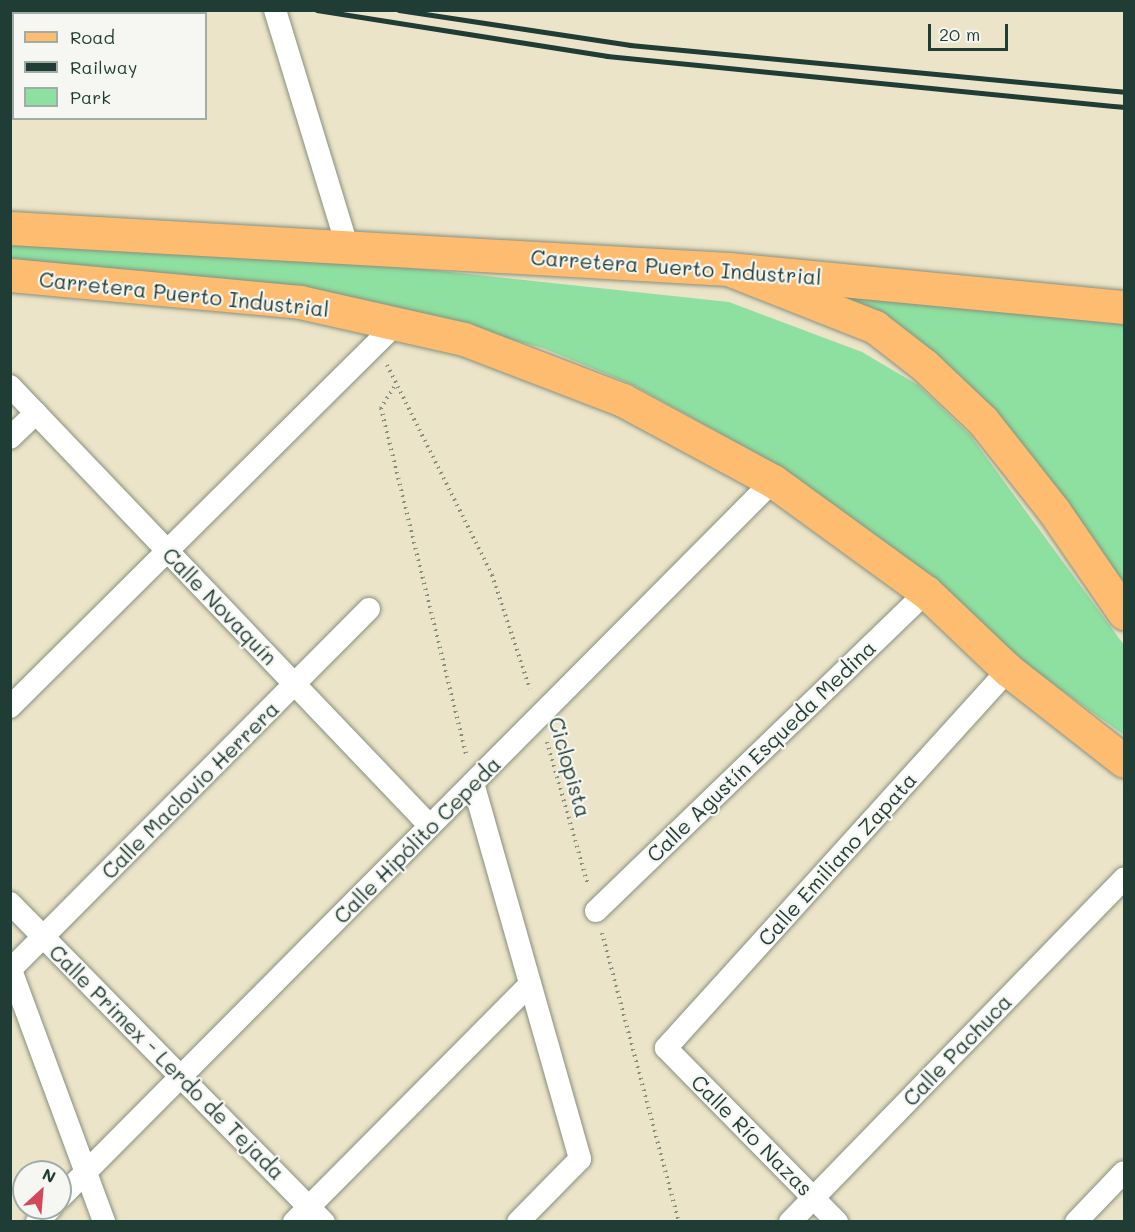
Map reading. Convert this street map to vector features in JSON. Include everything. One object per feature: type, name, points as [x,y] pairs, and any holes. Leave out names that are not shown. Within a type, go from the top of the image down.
[{"type":"main road","name":"Carretera Puerto Industrial","points":[[10,228],[347,245],[728,269],[1125,307]]},
{"type":"main road","points":[[728,269],[875,327],[924,365],[983,421],[1054,511],[1125,613]]},
{"type":"main road","name":"Carretera Puerto Industrial","points":[[10,275],[300,302],[387,332],[464,339],[623,400],[773,481],[926,592],[1008,670],[1125,761]]},
{"type":"street","points":[[275,10],[347,245]]},
{"type":"street","points":[[10,707],[387,332]]},
{"type":"street","name":"Calle Novaquín","points":[[10,386],[430,826]]},
{"type":"street","points":[[10,438],[36,413]]},
{"type":"street","name":"Calle Hipólito Cepeda","points":[[72,1186],[773,481]]},
{"type":"street","name":"Calle Agustín Esqueda Medina","points":[[596,910],[926,592]]},
{"type":"street","name":"Calle Maclovio Herrera","points":[[11,970],[369,609]]},
{"type":"street","name":"Calle Emiliano Zapata","points":[[666,1048],[1008,670]]},
{"type":"street","points":[[473,783],[580,1159],[518,1221]]},
{"type":"street","name":"Calle Pachuca","points":[[790,1221],[1125,879]]},
{"type":"street","name":"Calle Primex - Lerdo de Tejada","points":[[10,903],[181,1077],[309,1216]]},
{"type":"street","points":[[11,970],[104,1221]]},
{"type":"street","points":[[309,1216],[530,984]]},
{"type":"street","name":"Calle Río Nazas","points":[[666,1048],[837,1221]]},
{"type":"street","points":[[1076,1221],[1125,1172]]},
{"type":"path","name":"Ciclopista","points":[[387,332],[394,386],[492,575],[539,717],[596,910],[680,1221]]},
{"type":"path","points":[[394,386],[381,408],[473,783]]},
{"type":"green space","points":[[10,241],[348,261],[729,302],[862,352],[918,385],[970,435],[1124,645],[1124,735],[1010,653],[781,467],[631,384],[543,348],[456,325],[11,267]]},
{"type":"green space","points":[[838,296],[1124,323],[1124,592],[1072,516]]},
{"type":"railway","points":[[317,10],[607,56],[1124,107]]},
{"type":"railway","points":[[399,10],[630,45],[1124,92]]}]
